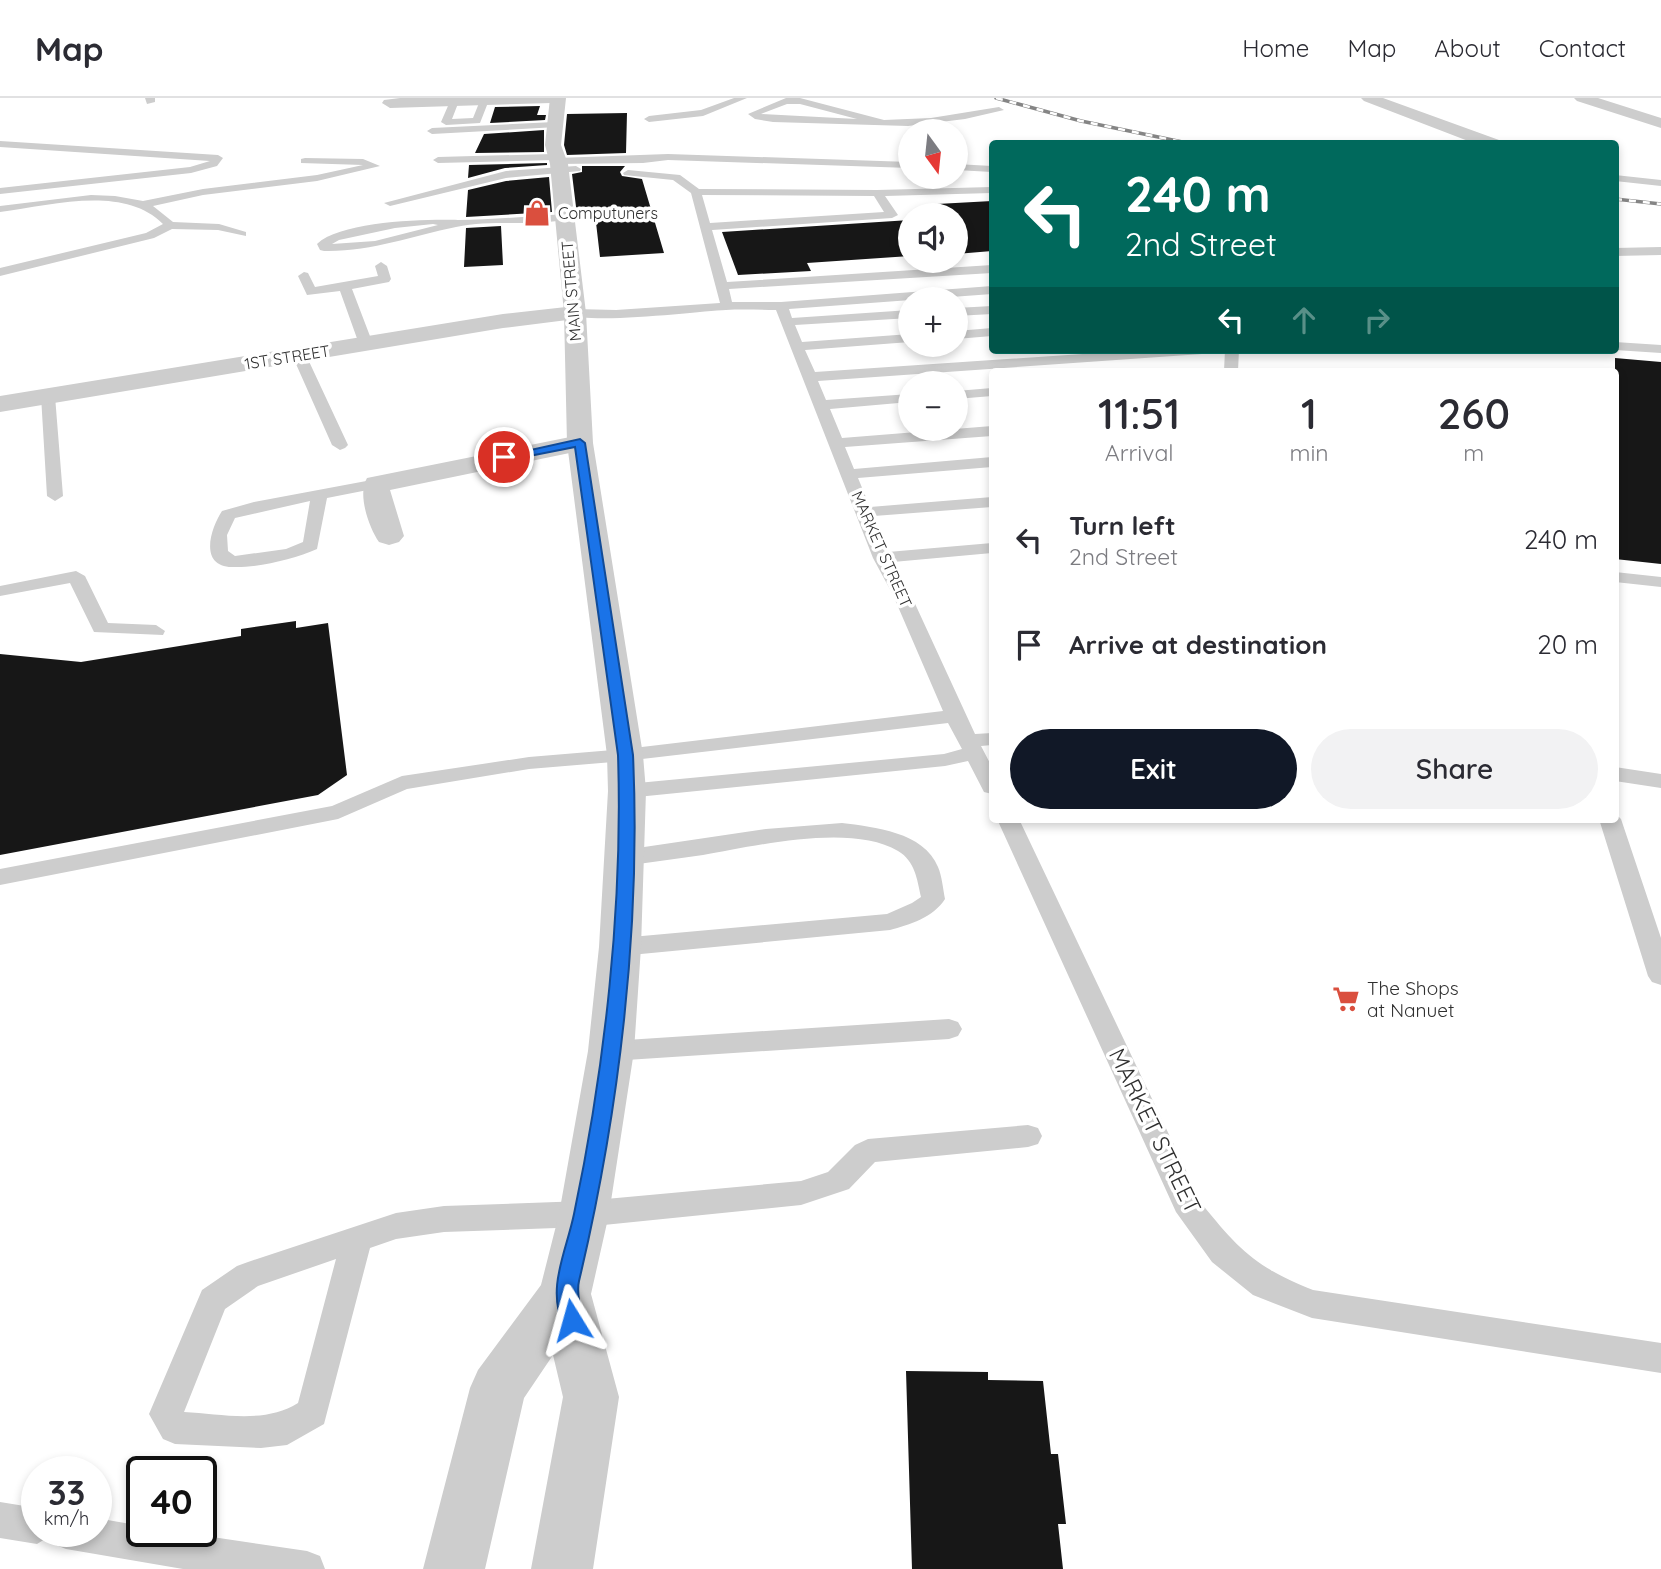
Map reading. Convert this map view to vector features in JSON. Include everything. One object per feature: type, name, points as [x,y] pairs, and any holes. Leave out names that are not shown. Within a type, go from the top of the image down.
[{"type":"street","points":[[379,117],[391,100],[551,98]]},
{"type":"street","name":"MAIN STREET","points":[[558,98],[553,145],[558,162],[575,313],[580,443],[626,773],[620,947],[611,1051],[584,1214],[565,1294]]},
{"type":"street","points":[[1369,98],[1482,140]]},
{"type":"street","points":[[1582,98],[1661,123]]},
{"type":"street","name":"1ST STREET","points":[[0,404],[575,313]]},
{"type":"street","points":[[390,536],[376,494],[377,484],[580,443]]},
{"type":"street","points":[[454,1569],[498,1388],[565,1294]]},
{"type":"street","points":[[562,1569],[591,1397],[565,1294]]},
{"type":"lane","points":[[649,119],[703,113],[742,98]]},
{"type":"lane","points":[[881,122],[790,99],[753,115],[881,122],[960,118],[999,110]]},
{"type":"lane","points":[[454,101],[446,122],[477,121],[484,100]]},
{"type":"lane","points":[[796,118],[821,105]]},
{"type":"lane","points":[[432,131],[554,125]]},
{"type":"lane","points":[[0,144],[218,158],[213,164],[191,170],[0,191]]},
{"type":"lane","points":[[438,160],[558,162],[668,157],[898,165]]},
{"type":"lane","points":[[144,204],[203,192],[317,178],[376,166],[363,162],[305,161]]},
{"type":"lane","points":[[390,202],[558,162],[673,176],[695,192],[837,218],[892,215],[877,193]]},
{"type":"lane","points":[[968,168],[989,169]]},
{"type":"lane","points":[[1619,178],[1661,183]]},
{"type":"lane","points":[[705,228],[823,193],[989,190]]},
{"type":"lane","points":[[695,192],[727,306]]},
{"type":"lane","points":[[823,193],[837,218]]},
{"type":"lane","points":[[0,209],[122,198],[144,204],[170,225]]},
{"type":"lane","points":[[457,223],[401,241],[341,249],[324,247],[323,244],[335,237],[361,230],[433,221],[457,223],[565,217]]},
{"type":"lane","points":[[0,272],[150,236],[170,225],[219,226],[242,234]]},
{"type":"lane","points":[[1619,255],[1660,252]]},
{"type":"lane","points":[[304,276],[311,292],[345,288],[386,279],[381,266]]},
{"type":"lane","points":[[721,286],[989,269]]},
{"type":"lane","points":[[345,288],[366,344]]},
{"type":"lane","points":[[784,314],[989,290]]},
{"type":"lane","points":[[575,313],[616,314],[727,306],[784,314],[898,314]]},
{"type":"lane","points":[[968,311],[989,310]]},
{"type":"lane","name":"MARKET STREET","points":[[784,314],[882,558],[902,595],[955,716],[979,744],[989,777]]},
{"type":"lane","points":[[968,334],[989,332]]},
{"type":"lane","points":[[797,346],[898,339]]},
{"type":"lane","points":[[1619,346],[1661,349]]},
{"type":"lane","points":[[810,377],[1144,354]]},
{"type":"lane","points":[[299,355],[340,444]]},
{"type":"lane","points":[[968,394],[989,392]]},
{"type":"lane","points":[[48,396],[55,496]]},
{"type":"lane","points":[[821,405],[898,399]]},
{"type":"lane","points":[[836,443],[989,431]]},
{"type":"lane","points":[[849,474],[989,462]]},
{"type":"lane","points":[[319,497],[310,545],[290,554],[232,562],[224,559],[218,550],[218,533],[228,515],[254,507],[319,497],[377,484]]},
{"type":"lane","points":[[864,512],[989,502]]},
{"type":"lane","points":[[882,558],[989,548]]},
{"type":"lane","points":[[0,591],[76,576],[102,628],[156,631]]},
{"type":"lane","points":[[1619,577],[1661,582]]},
{"type":"lane","points":[[626,773],[955,716]]},
{"type":"lane","points":[[0,877],[338,812],[402,783],[529,763],[626,773],[945,760],[979,744]]},
{"type":"lane","points":[[1619,775],[1661,781]]},
{"type":"lane","name":"MARKET STREET","points":[[1010,823],[1191,1212],[1223,1253],[1264,1285],[1312,1304],[1525,1335],[1661,1359]]},
{"type":"lane","points":[[1611,823],[1661,976]]},
{"type":"lane","points":[[620,947],[890,922],[920,909],[933,899],[934,882],[923,860],[909,846],[887,836],[846,831],[788,832],[624,858]]},
{"type":"lane","points":[[611,1051],[949,1029]]},
{"type":"lane","points":[[357,1239],[312,1413],[287,1429],[261,1432],[175,1428],[166,1415],[213,1300],[248,1276],[357,1239],[396,1226],[444,1219],[584,1214],[801,1193],[833,1183],[848,1173],[868,1151],[1028,1136]]},
{"type":"lane","points":[[0,1520],[21,1523]]},
{"type":"lane","points":[[112,1540],[239,1565],[307,1569]]},
{"type":"building","points":[[540,106],[537,115],[546,115],[545,120],[490,123],[495,107]]},
{"type":"building","points":[[627,113],[626,153],[567,155],[564,145],[567,114]]},
{"type":"building","points":[[544,130],[544,152],[475,153],[484,134]]},
{"type":"building","points":[[547,163],[505,168],[468,178],[469,165]]},
{"type":"building","points":[[582,166],[625,166],[620,172],[622,176],[642,179],[664,253],[600,257],[595,214],[577,215],[572,174],[582,172]]},
{"type":"building","points":[[549,177],[552,212],[466,217],[468,190],[506,181]]},
{"type":"building","points":[[989,201],[989,251],[968,253],[968,203],[955,203]]},
{"type":"building","points":[[898,221],[898,257],[807,263],[811,271],[738,275],[722,232]]},
{"type":"building","points":[[501,226],[503,265],[464,267],[466,228]]},
{"type":"building","points":[[1615,358],[1661,362],[1661,564],[1619,559],[1619,368],[1615,368]]},
{"type":"building","points":[[296,621],[296,628],[328,623],[347,775],[318,795],[0,855],[0,654],[81,662],[241,636],[241,629]]},
{"type":"building","points":[[906,1371],[988,1372],[988,1380],[1043,1381],[1051,1454],[1058,1454],[1066,1524],[1058,1524],[1063,1569],[912,1569]]},
{"type":"railway","points":[[996,98],[1081,121],[1173,140]]},
{"type":"railway","points":[[1619,199],[1661,204]]},
{"type":"place","name":"Computuners","points":[[537,213]]},
{"type":"place","name":"The Shops at Nanuet","points":[[1346,999]]},
{"type":"route","points":[[504,457],[580,443],[625,755],[627,790],[621,933],[611,1051],[584,1214],[565,1294],[572,1320]]}]
